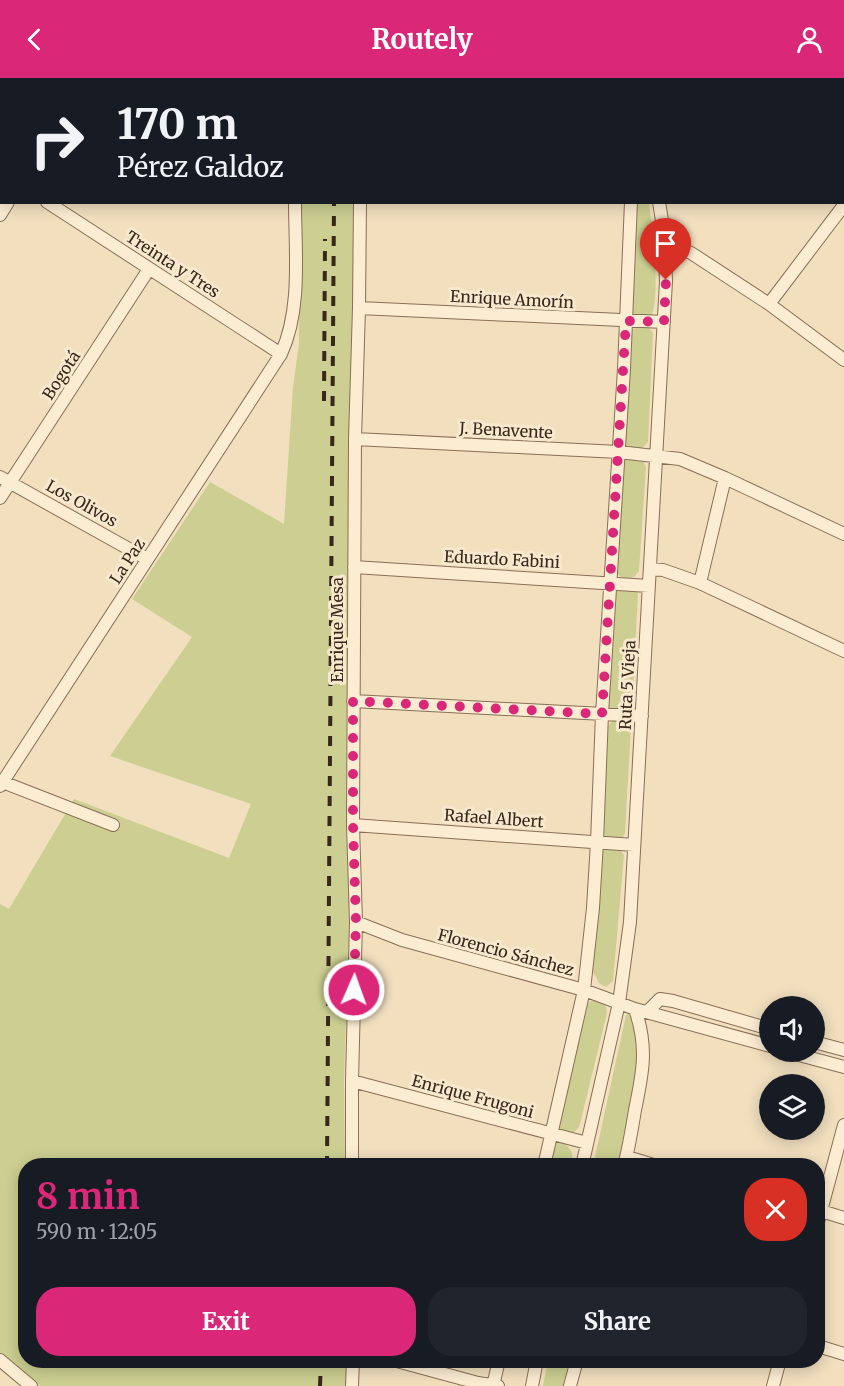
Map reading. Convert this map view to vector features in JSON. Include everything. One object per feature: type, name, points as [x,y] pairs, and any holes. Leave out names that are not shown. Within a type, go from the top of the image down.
[{"type":"street","name":"Treinta y Tres","points":[[50,204],[281,354]]},
{"type":"street","name":"La Paz","points":[[1,783],[281,354],[290,329],[294,297],[295,204]]},
{"type":"street","name":"Enrique Mesa","points":[[352,1158],[356,922],[353,825],[354,439],[360,204]]},
{"type":"street","name":"Ruta 5 Vieja","points":[[546,1158],[584,990],[597,842],[602,714],[619,452],[631,204]]},
{"type":"street","name":"Ruta 5 Vieja","points":[[584,1158],[619,1003],[627,948],[664,322],[666,249],[659,204]]},
{"type":"street","points":[[770,303],[844,205]]},
{"type":"street","points":[[666,249],[680,248],[770,303],[844,360]]},
{"type":"street","name":"Bogotá","points":[[0,498],[5,479],[149,269]]},
{"type":"street","name":"Enrique Amorín","points":[[359,308],[664,322]]},
{"type":"street","name":"J. Benavente","points":[[354,439],[619,452],[680,459],[844,534]]},
{"type":"street","points":[[700,583],[724,478]]},
{"type":"street","name":"Los Olivos","points":[[5,479],[147,559]]},
{"type":"street","name":"Eduardo Fabini","points":[[354,567],[649,585]]},
{"type":"street","points":[[650,569],[663,570],[700,583],[844,651]]},
{"type":"street","points":[[353,701],[642,716]]},
{"type":"street","points":[[1,783],[113,825]]},
{"type":"street","name":"Rafael Albert","points":[[353,825],[634,845]]},
{"type":"street","name":"Florencio Sánchez","points":[[356,922],[402,940],[584,990],[641,1010],[759,1043]]},
{"type":"street","points":[[627,1158],[645,1057],[640,1024],[641,1010],[660,999],[759,1026]]},
{"type":"street","points":[[825,1045],[844,1050]]},
{"type":"street","points":[[825,1062],[844,1067]]},
{"type":"street","name":"Enrique Frugoni","points":[[352,1081],[587,1143]]},
{"type":"street","points":[[825,1191],[844,1125]]},
{"type":"street","points":[[825,1216],[844,1218]]},
{"type":"street","points":[[825,1348],[844,1354]]},
{"type":"street","points":[[0,1360],[31,1386]]},
{"type":"street","points":[[352,1368],[352,1386]]},
{"type":"street","points":[[424,1368],[498,1386]]},
{"type":"street","points":[[493,1386],[497,1368]]},
{"type":"street","points":[[532,1386],[535,1368]]},
{"type":"street","points":[[570,1386],[575,1368]]},
{"type":"street","points":[[773,1386],[778,1368]]},
{"type":"green space","points":[[298,204],[353,204],[346,827],[350,915],[344,1079],[345,1158],[18,1158],[18,1368],[347,1368],[347,1386],[40,1386],[0,1356],[0,904],[9,909],[74,799],[229,858],[251,804],[110,756],[192,637],[132,599],[210,482],[284,524],[293,387],[299,344]]},
{"type":"green space","points":[[638,204],[649,204],[656,278],[654,307],[651,316],[634,316]]},
{"type":"green space","points":[[641,326],[649,328],[653,333],[648,442],[640,450],[628,448],[623,442],[631,330]]},
{"type":"green space","points":[[628,458],[641,460],[646,467],[639,571],[634,577],[628,578],[621,577],[615,572],[624,460]]},
{"type":"green space","points":[[617,587],[636,589],[638,594],[632,707],[611,711],[608,706],[614,593]]},
{"type":"green space","points":[[613,720],[625,720],[631,726],[625,833],[623,837],[615,839],[604,835],[608,726]]},
{"type":"green space","points":[[606,848],[620,850],[624,855],[613,981],[606,987],[599,983],[591,968],[603,850]]},
{"type":"green space","points":[[594,999],[605,1002],[607,1013],[579,1127],[572,1133],[566,1133],[560,1130],[558,1123],[588,1003]]},
{"type":"green space","points":[[629,1013],[635,1020],[639,1061],[621,1157],[595,1158],[626,1015]]},
{"type":"green space","points":[[556,1141],[564,1144],[570,1149],[573,1158],[550,1158],[553,1143]]},
{"type":"green space","points":[[547,1368],[570,1368],[566,1386],[543,1386]]},
{"type":"railway","points":[[327,1158],[334,204]]},
{"type":"railway","points":[[324,401],[325,239]]},
{"type":"railway","points":[[320,1386],[321,1368]]},
{"type":"route","points":[[354,990],[356,922],[353,701],[602,714],[626,321],[664,322],[666,280]]}]
